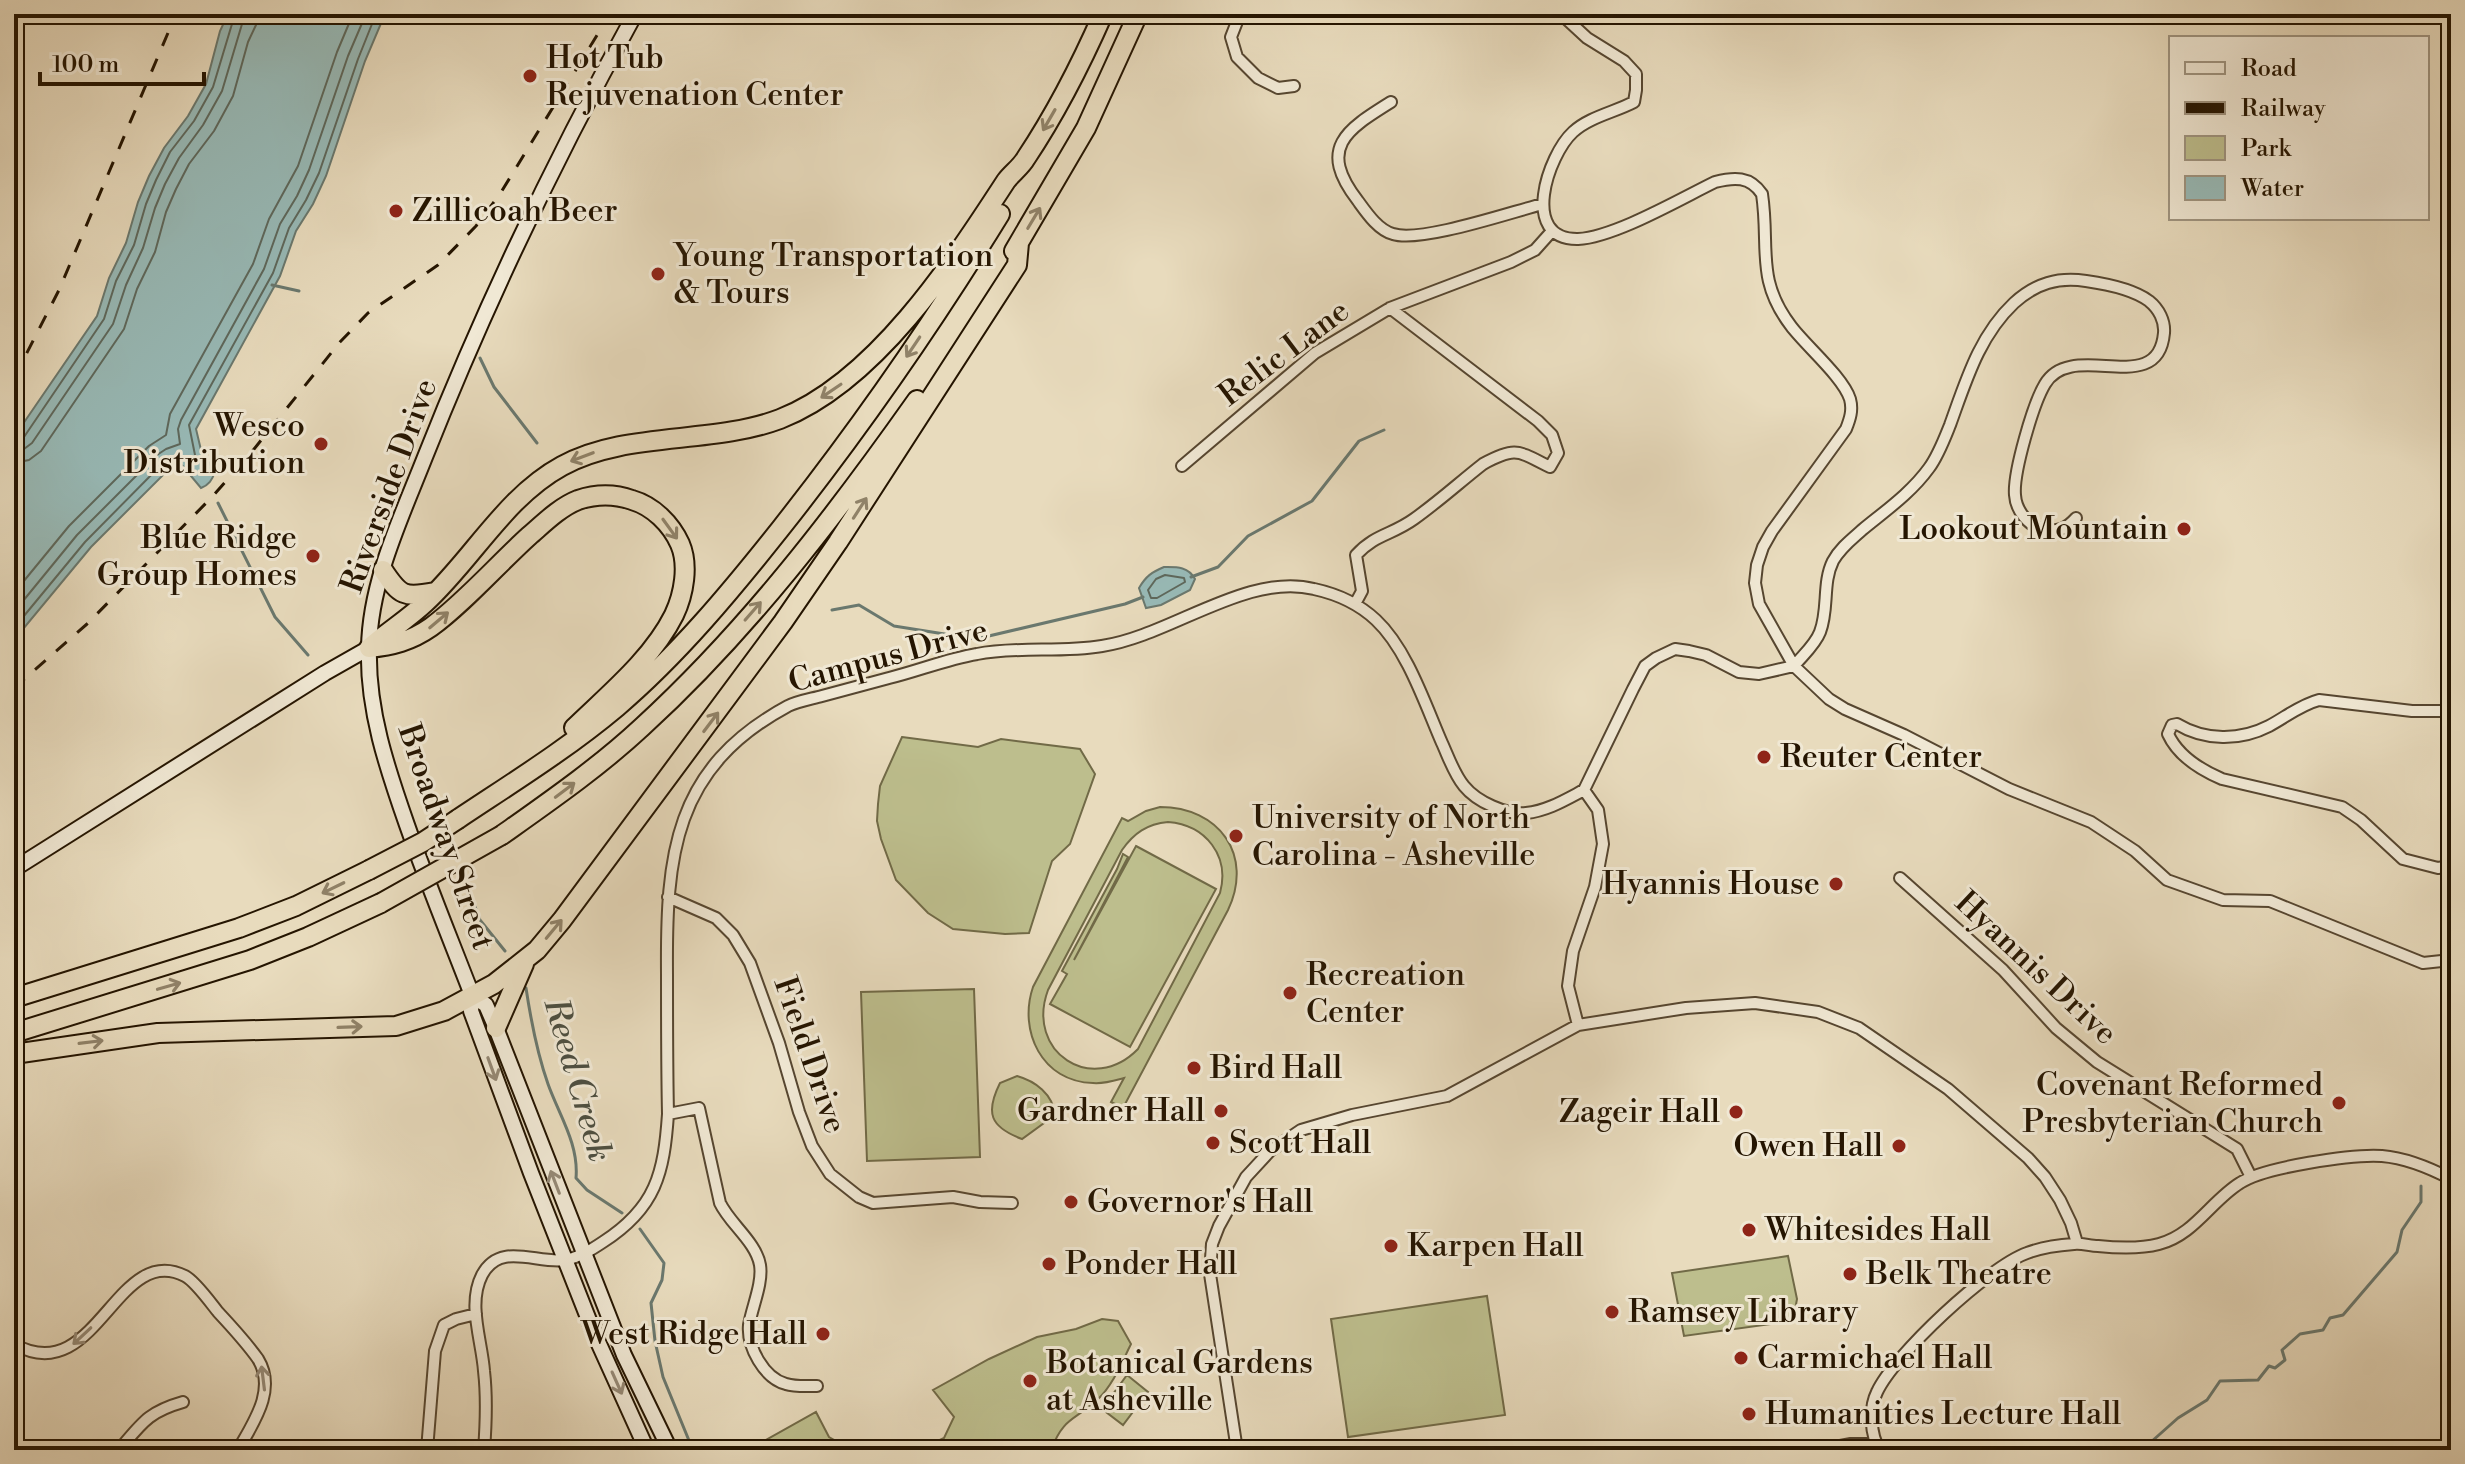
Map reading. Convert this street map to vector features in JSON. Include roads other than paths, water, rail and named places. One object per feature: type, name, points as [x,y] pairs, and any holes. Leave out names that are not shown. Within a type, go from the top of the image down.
[{"type":"highway","points":[[369,648],[425,603],[530,489],[558,468],[581,456],[608,448],[732,431],[777,420],[833,390],[884,344],[980,223],[1010,176],[1024,161],[1073,78],[1103,14]]},
{"type":"highway","points":[[14,1033],[250,960],[381,903],[502,835],[568,788],[640,729],[719,651],[777,583],[880,452],[932,378],[1019,243],[1086,128],[1138,14]]},
{"type":"highway","points":[[14,998],[239,928],[296,906],[423,842],[559,753],[619,705],[695,629],[808,493],[891,381],[1000,213],[1024,172],[1024,161]]},
{"type":"highway","points":[[14,1054],[158,1033],[396,1026],[444,1011],[494,984],[526,960],[562,920],[726,702],[807,588],[1017,265],[1019,243]]},
{"type":"highway","points":[[369,648],[395,645],[429,628],[549,519],[575,502],[588,497],[616,495],[641,503],[663,519],[681,545],[685,574],[676,611],[666,630],[638,665],[554,744],[540,763]]},
{"type":"highway","points":[[383,570],[402,594],[413,596],[435,592]]},
{"type":"highway","points":[[496,1028],[526,960]]},
{"type":"main road","name":"Riverside Drive","points":[[369,648],[376,595],[383,570],[435,432],[491,297],[569,134],[635,14]]},
{"type":"main road","points":[[14,869],[369,648]]},
{"type":"main road","name":"Broadway Street","points":[[369,648],[371,690],[382,752],[424,874],[472,995],[471,1011],[594,1333],[647,1450]]},
{"type":"main road","name":"Broadway Street","points":[[472,995],[486,1005],[624,1355],[670,1450]]},
{"type":"street","points":[[1240,14],[1231,37],[1237,57],[1258,78],[1278,88],[1294,86]]},
{"type":"street","points":[[1561,14],[1587,38],[1624,61],[1636,74],[1636,90],[1634,102],[1588,122],[1572,133],[1556,157],[1545,190],[1542,214],[1552,231],[1574,239],[1600,235],[1715,182],[1728,178],[1748,180],[1762,194],[1766,273],[1770,289],[1790,325],[1848,394],[1851,409],[1846,429],[1772,531],[1757,565],[1755,583],[1759,604],[1794,666],[1829,699],[1845,709],[1904,735],[2009,789],[2091,822],[2135,851],[2167,880],[2223,900],[2270,901],[2423,963],[2451,960]]},
{"type":"street","points":[[1391,102],[1352,127],[1340,149],[1338,165],[1353,195],[1371,218],[1392,234],[1422,236],[1543,204]]},
{"type":"street","name":"Relic Lane","points":[[1182,466],[1315,353],[1390,308],[1535,250],[1552,231]]},
{"type":"street","points":[[1578,1025],[1568,986],[1573,951],[1589,909],[1601,865],[1603,844],[1598,810],[1584,790],[1645,666],[1675,649],[1706,655],[1739,672],[1759,674],[1794,666],[1819,634],[1828,575],[1837,554],[1931,467],[1977,354],[1994,324],[2021,296],[2033,288],[2058,280],[2097,283],[2145,298],[2154,305],[2164,325],[2161,346],[2155,355],[2140,365],[2131,368],[2071,365],[2055,373],[2044,386],[2027,435],[2015,497],[2024,517],[2041,529],[2061,530],[2076,518]]},
{"type":"street","points":[[1355,604],[1362,591],[1356,555],[1377,536],[1412,521],[1496,457],[1511,451],[1529,455],[1550,467],[1558,453],[1552,435],[1538,421],[1390,308]]},
{"type":"street","name":"Campus Drive","points":[[566,1260],[583,1255],[632,1221],[648,1200],[663,1164],[668,1114],[668,897],[673,855],[683,822],[703,780],[723,755],[756,726],[792,704],[976,654],[1102,646],[1142,637],[1246,593],[1270,587],[1310,587],[1355,604],[1391,638],[1464,787],[1492,807],[1522,814],[1545,810],[1584,790]]},
{"type":"street","points":[[2440,711],[2412,711],[2319,700],[2307,703],[2270,726],[2245,736],[2206,735],[2177,724],[2172,725],[2168,734],[2172,743],[2204,771],[2222,779],[2342,807],[2361,820],[2403,859],[2438,868],[2451,866]]},
{"type":"street","name":"Hyannis Drive","points":[[1900,878],[2003,970],[2056,1028],[2097,1062],[2237,1149],[2251,1177]]},
{"type":"street","name":"Field Drive","points":[[668,897],[716,918],[733,935],[750,963],[779,1043],[799,1112],[812,1146],[830,1174],[859,1197],[873,1203],[953,1197],[1012,1203]]},
{"type":"street","points":[[1237,1450],[1210,1274],[1212,1244],[1246,1177],[1270,1151],[1301,1130],[1352,1115],[1447,1096],[1578,1025],[1686,1008],[1755,1003],[1818,1012],[1859,1028],[1948,1089],[2028,1158],[2060,1200],[2077,1243]]},
{"type":"street","points":[[668,1114],[699,1108],[720,1203],[760,1265],[749,1329],[760,1363],[774,1378],[785,1384],[817,1386]]},
{"type":"street","points":[[1819,1450],[1851,1444],[1878,1447],[1871,1419],[1875,1394],[1888,1374],[1951,1307],[1999,1269],[2027,1252],[2077,1243],[2140,1247],[2158,1244],[2189,1229],[2229,1190],[2251,1177],[2281,1168],[2382,1156],[2416,1164],[2451,1179]]},
{"type":"street","points":[[484,1450],[485,1372],[476,1314],[480,1279],[496,1259],[519,1256],[566,1260]]},
{"type":"street","points":[[14,1344],[38,1354],[56,1353],[83,1337],[129,1286],[142,1277],[170,1272],[186,1276],[262,1366],[266,1384],[263,1401],[238,1450]]},
{"type":"street","points":[[427,1450],[435,1351],[444,1325],[476,1314]]},
{"type":"street","points":[[119,1450],[146,1418],[167,1405],[183,1402]]},
{"type":"water","points":[[228,14],[385,14],[365,61],[326,176],[296,231],[280,276],[196,429],[201,450],[215,472],[211,480],[201,488],[181,464],[170,468],[91,547],[14,640],[14,437],[97,316],[149,176],[206,84],[220,31]]},
{"type":"water","points":[[1164,567],[1185,569],[1195,579],[1190,590],[1161,605],[1146,608],[1139,588],[1144,580]]},
{"type":"waterway","points":[[272,285],[299,291]]},
{"type":"waterway","points":[[480,358],[494,387],[537,443]]},
{"type":"waterway","points":[[1191,577],[1218,567],[1248,536],[1312,501],[1359,441],[1384,430]]},
{"type":"waterway","name":"Reed Creek","points":[[218,503],[275,617],[308,655]]},
{"type":"waterway","points":[[832,610],[859,605],[894,626],[976,639],[1143,597]]},
{"type":"waterway","name":"Reed Creek","points":[[413,739],[443,823]]},
{"type":"waterway","name":"Reed Creek","points":[[447,834],[454,853]]},
{"type":"waterway","name":"Reed Creek","points":[[460,867],[480,920],[505,951]]},
{"type":"waterway","name":"Reed Creek","points":[[526,988],[544,1072],[571,1141],[576,1178],[587,1190],[622,1213]]},
{"type":"waterway","points":[[2142,1450],[2178,1418],[2207,1400],[2220,1381],[2258,1380],[2269,1366],[2275,1368],[2285,1360],[2282,1350],[2300,1334],[2323,1330],[2330,1318],[2343,1315],[2397,1252],[2402,1230],[2421,1202],[2421,1186]]},
{"type":"waterway","name":"Reed Creek","points":[[640,1229],[664,1263],[662,1280],[651,1303],[663,1377],[690,1443],[705,1450]]},
{"type":"railway","points":[[14,378],[59,290],[176,14]]},
{"type":"railway","points":[[14,688],[87,624],[211,498],[340,342],[368,313],[438,265],[476,226],[500,194],[610,14]]},
{"type":"place","name":"Hot Tub Rejuvenation Center","points":[[530,76]]},
{"type":"place","name":"Zillicoah Beer","points":[[396,211]]},
{"type":"place","name":"Young Transportation & Tours","points":[[658,274]]},
{"type":"place","name":"Wesco Distribution","points":[[321,444]]},
{"type":"place","name":"Lookout Mountain","points":[[2184,529]]},
{"type":"place","name":"Blue Ridge Group Homes","points":[[313,556]]},
{"type":"place","name":"Reuter Center","points":[[1764,757]]},
{"type":"place","name":"University of North Carolina - Asheville","points":[[1236,836]]},
{"type":"place","name":"Hyannis House","points":[[1836,884]]},
{"type":"place","name":"Recreation Center","points":[[1290,993]]},
{"type":"place","name":"Bird Hall","points":[[1194,1068]]},
{"type":"place","name":"Covenant Reformed Presbyterian Church","points":[[2339,1103]]},
{"type":"place","name":"Gardner Hall","points":[[1221,1111]]},
{"type":"place","name":"Zageir Hall","points":[[1736,1112]]},
{"type":"place","name":"Scott Hall","points":[[1213,1143]]},
{"type":"place","name":"Owen Hall","points":[[1899,1146]]},
{"type":"place","name":"Governor's Hall","points":[[1071,1202]]},
{"type":"place","name":"Whitesides Hall","points":[[1749,1230]]},
{"type":"place","name":"Karpen Hall","points":[[1391,1246]]},
{"type":"place","name":"Ponder Hall","points":[[1049,1264]]},
{"type":"place","name":"Belk Theatre","points":[[1850,1274]]},
{"type":"place","name":"Ramsey Library","points":[[1612,1312]]},
{"type":"place","name":"West Ridge Hall","points":[[823,1334]]},
{"type":"place","name":"Carmichael Hall","points":[[1741,1358]]},
{"type":"place","name":"Botanical Gardens at Asheville","points":[[1030,1381]]},
{"type":"place","name":"Humanities Lecture Hall","points":[[1749,1414]]}]
